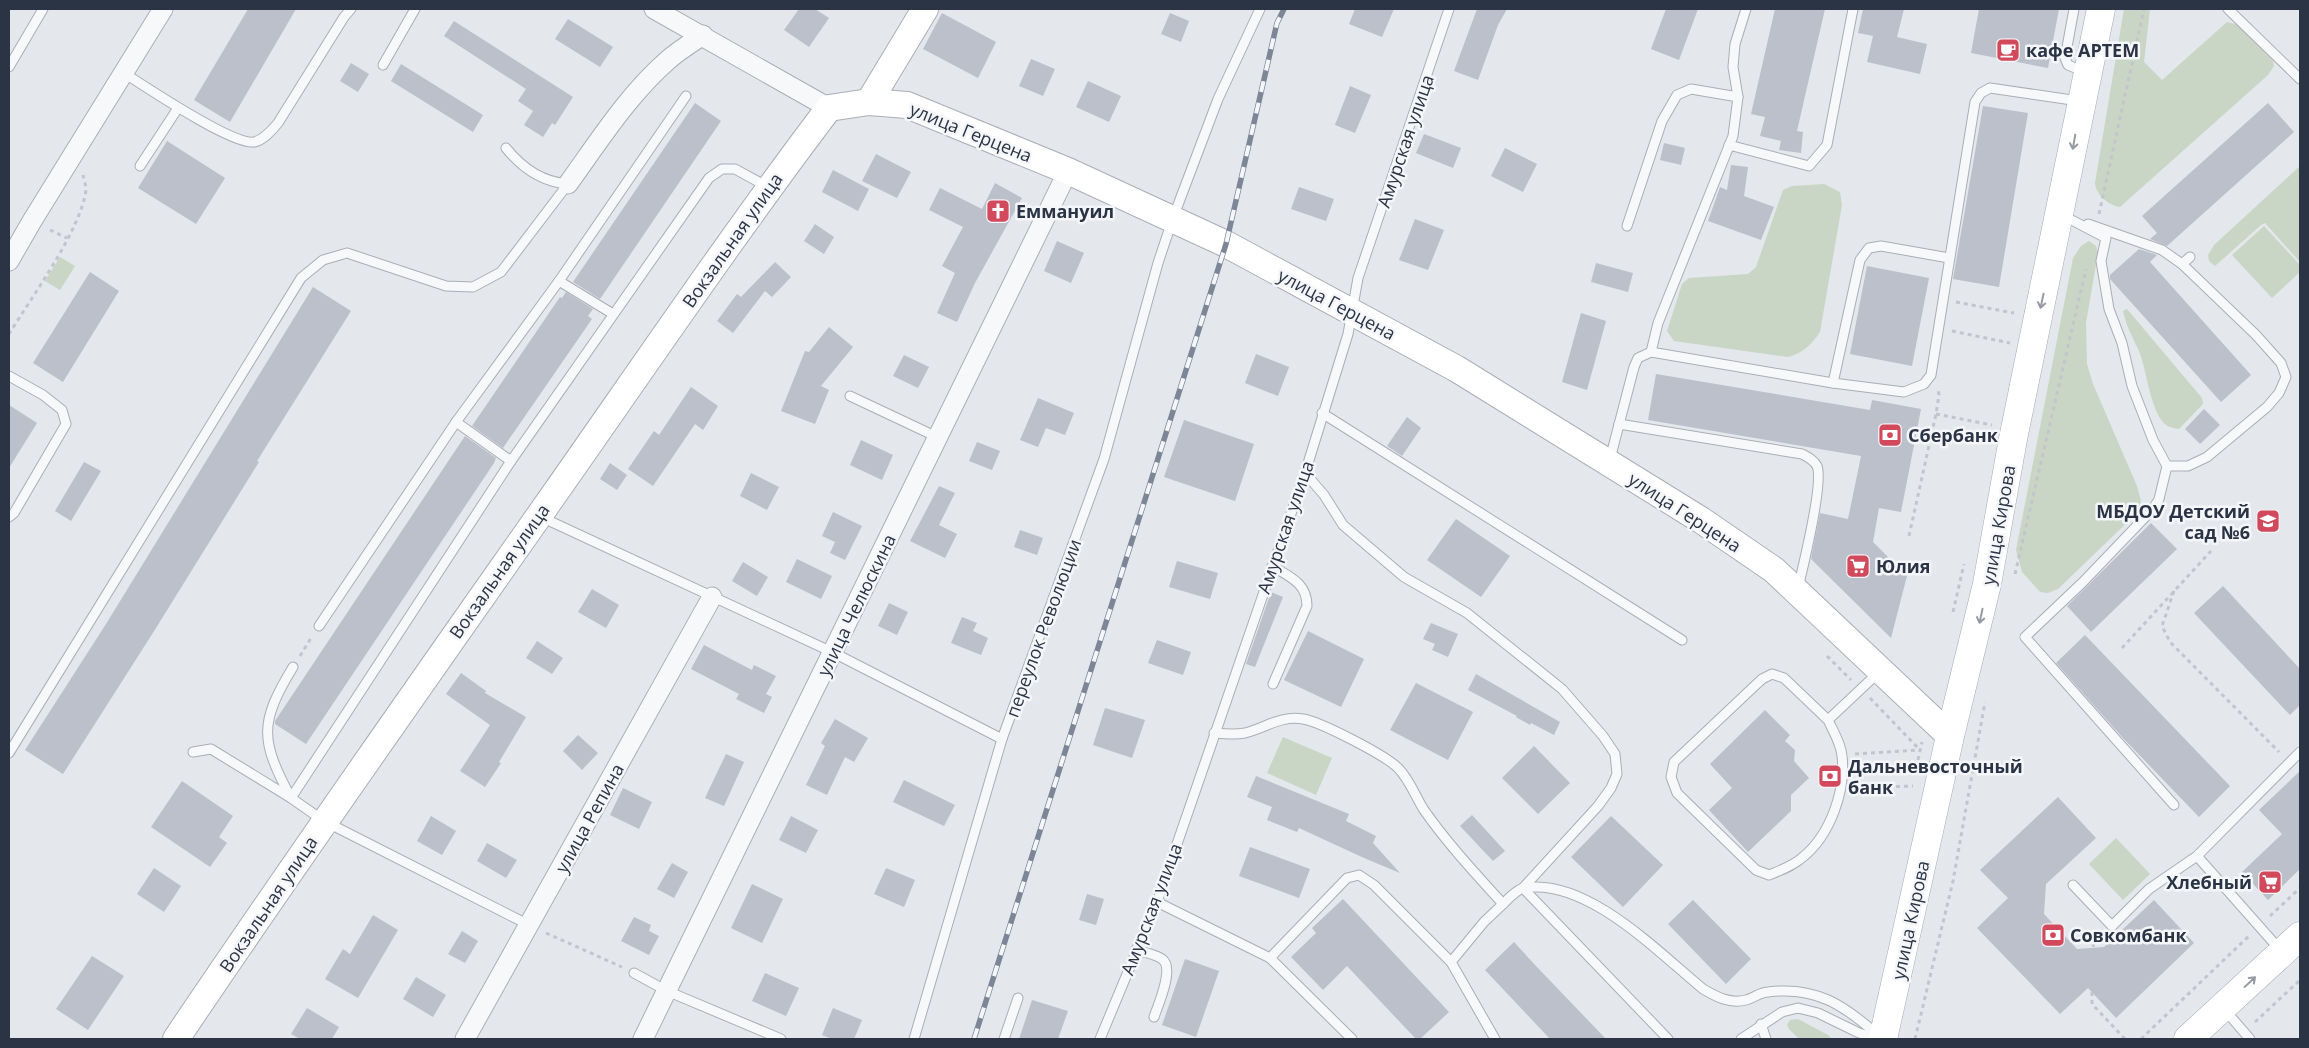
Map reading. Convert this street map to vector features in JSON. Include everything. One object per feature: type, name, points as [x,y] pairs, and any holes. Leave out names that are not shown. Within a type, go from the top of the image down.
[{"type":"main road","points":[[869,102],[925,9]]},
{"type":"main road","name":"улица Кирова","points":[[1883,1039],[1950,736],[1988,584],[2013,439],[2102,9]]},
{"type":"main road","name":"улица Герцена","points":[[829,108],[869,102],[907,105],[1068,171],[1226,244],[1457,369],[1701,520],[1774,570],[1950,736]]},
{"type":"main road","name":"Вокзальная улица","points":[[176,1039],[324,821],[769,187],[829,108]]},
{"type":"main road","points":[[2188,1039],[2291,944]]},
{"type":"street","points":[[9,261],[164,9]]},
{"type":"street","points":[[654,9],[829,108]]},
{"type":"street","points":[[568,184],[620,112],[641,88],[668,60],[703,35]]},
{"type":"street","name":"улица Челюскина","points":[[643,1039],[1068,171]]},
{"type":"street","name":"улица Репина","points":[[465,1039],[712,597]]},
{"type":"lane","points":[[9,66],[43,9]]},
{"type":"lane","points":[[124,74],[178,108],[241,141],[255,142],[269,134],[278,123],[344,17],[351,9]]},
{"type":"lane","points":[[383,65],[415,9]]},
{"type":"lane","name":"переулок Революции","points":[[914,1039],[1002,739],[1104,459],[1158,263],[1173,218],[1218,99],[1260,9]]},
{"type":"lane","name":"Амурская улица","points":[[1100,1039],[1157,902],[1272,566],[1306,473],[1322,413],[1348,334],[1358,278],[1449,9]]},
{"type":"lane","points":[[1650,352],[1658,323],[1729,145],[1737,115],[1738,97],[1734,67],[1735,44],[1746,9]]},
{"type":"lane","points":[[1729,145],[1810,166],[1827,145],[1853,9]]},
{"type":"lane","points":[[2074,9],[2065,58],[2068,65],[2088,74]]},
{"type":"lane","points":[[2228,9],[2300,79]]},
{"type":"lane","points":[[1609,463],[1634,367],[1638,358],[1650,352],[1833,383],[1904,392],[1924,384],[1931,376],[1975,102],[1981,93],[1990,88],[2082,101]]},
{"type":"lane","points":[[1627,226],[1662,121],[1677,95],[1691,89],[1738,97]]},
{"type":"lane","points":[[319,626],[456,422],[559,281],[686,96]]},
{"type":"lane","points":[[140,166],[178,108]]},
{"type":"lane","points":[[506,148],[515,160],[530,172],[555,183],[568,184]]},
{"type":"lane","points":[[291,798],[511,461],[709,178],[722,169],[735,169],[769,187]]},
{"type":"lane","points":[[9,752],[302,278],[323,260],[347,253],[446,286],[473,287],[501,272],[568,184]]},
{"type":"lane","points":[[2060,213],[2162,250],[2182,264],[2281,363],[2286,377],[2279,393],[2267,407],[2207,458],[2188,466],[2167,466]]},
{"type":"lane","points":[[2060,213],[2106,238],[2102,261],[2109,309],[2122,343],[2132,386],[2153,440],[2167,466],[2159,499],[2153,509],[2083,582],[2025,637],[2174,806]]},
{"type":"lane","points":[[1833,383],[1860,260],[1869,248],[1881,246],[1950,258]]},
{"type":"lane","points":[[2182,264],[2190,257]]},
{"type":"lane","points":[[559,281],[613,314]]},
{"type":"lane","points":[[9,376],[43,395],[62,410],[66,424],[14,513],[9,517]]},
{"type":"lane","points":[[850,396],[937,437]]},
{"type":"lane","points":[[1322,413],[1682,640]]},
{"type":"lane","points":[[456,422],[511,461]]},
{"type":"lane","points":[[1619,424],[1802,454],[1812,460],[1818,467],[1817,498],[1798,591]]},
{"type":"lane","points":[[1306,473],[1324,495],[1342,525],[1404,577],[1467,613],[1562,689],[1603,736],[1615,754],[1617,774],[1611,788],[1598,806],[1523,888],[1484,922],[1451,962]]},
{"type":"lane","points":[[538,516],[832,652],[1002,739]]},
{"type":"lane","points":[[1272,566],[1303,586],[1307,601],[1307,606],[1273,684]]},
{"type":"lane","points":[[291,798],[274,767],[269,748],[267,727],[276,696],[293,667]]},
{"type":"lane","points":[[1828,720],[1881,670]]},
{"type":"lane","points":[[1772,674],[1784,678],[1828,720],[1842,755],[1840,788],[1826,831],[1804,857],[1788,868],[1768,875],[1756,870],[1742,859],[1683,800],[1677,793],[1671,777],[1674,762],[1762,679],[1772,674]]},
{"type":"lane","points":[[1214,733],[1228,735],[1244,733],[1284,718],[1304,719],[1383,757],[1406,776],[1424,808],[1445,838],[1503,904]]},
{"type":"lane","points":[[193,752],[210,749],[291,798],[324,821],[530,925]]},
{"type":"lane","points":[[2073,885],[2112,926],[2149,889],[2197,856],[2300,752]]},
{"type":"lane","points":[[2197,856],[2259,926],[2291,944]]},
{"type":"lane","points":[[1270,958],[1347,878],[1359,875],[1374,885],[1451,962],[1495,1039]]},
{"type":"lane","points":[[1523,888],[1668,1039]]},
{"type":"lane","points":[[1523,888],[1560,889],[1579,896],[1603,909],[1703,988],[1719,998],[1733,1001],[1746,1000],[1766,992],[1805,992],[1823,997],[1841,1006],[1883,1039]]},
{"type":"lane","points":[[1157,902],[1270,958],[1352,1039]]},
{"type":"lane","points":[[1136,949],[1162,959],[1166,966],[1167,977],[1154,1016]]},
{"type":"lane","points":[[634,973],[667,991],[780,1039]]},
{"type":"lane","points":[[1004,1039],[1018,998]]},
{"type":"lane","points":[[1741,1039],[1761,1024],[1782,1012],[1798,1008],[1818,1013],[1859,1033],[1883,1039]]},
{"type":"lane","points":[[2222,1008],[2247,1036]]},
{"type":"lane","points":[[1761,1024],[1766,1039]]},
{"type":"path","points":[[2098,215],[2144,9]]},
{"type":"path","points":[[9,334],[67,238],[82,208],[86,188],[78,147]]},
{"type":"path","points":[[2014,582],[2087,263]]},
{"type":"path","points":[[1943,300],[2018,314]]},
{"type":"path","points":[[1939,328],[2012,343]]},
{"type":"path","points":[[1909,536],[1939,395],[1931,376]]},
{"type":"path","points":[[1936,414],[1984,424]]},
{"type":"path","points":[[2122,648],[2211,551]]},
{"type":"path","points":[[2174,591],[2162,626],[2170,642],[2288,762]]},
{"type":"path","points":[[293,667],[319,626]]},
{"type":"path","points":[[1826,654],[1920,750],[1842,755]]},
{"type":"path","points":[[1915,1039],[1953,880],[1985,702]]},
{"type":"path","points":[[1840,788],[1913,786]]},
{"type":"path","points":[[2141,1039],[2300,888]]},
{"type":"path","points":[[530,925],[634,973]]},
{"type":"path","points":[[2247,1036],[2300,980]]},
{"type":"path","points":[[2092,992],[2092,1004],[2125,1039]]},
{"type":"green space","points":[[2124,9],[2150,9],[2144,62],[2162,80],[2227,22],[2239,25],[2273,61],[2274,66],[2268,75],[2120,207],[2103,199],[2095,183]]},
{"type":"green space","points":[[2300,166],[2300,262],[2265,223],[2215,266],[2209,261],[2208,255],[2214,245]]},
{"type":"green space","points":[[1824,184],[1840,192],[1842,205],[1820,332],[1810,345],[1788,357],[1674,341],[1667,331],[1682,284],[1689,278],[1748,274],[1756,267],[1783,190],[1792,186]]},
{"type":"green space","points":[[2264,226],[2300,265],[2300,272],[2272,298],[2232,255]]},
{"type":"green space","points":[[2089,241],[2096,246],[2098,253],[2086,323],[2087,364],[2093,384],[2137,486],[2141,501],[2138,512],[2058,589],[2048,593],[2040,592],[2022,572],[2016,550],[2073,258],[2081,246]]},
{"type":"green space","points":[[60,257],[75,266],[60,290],[45,281]]},
{"type":"green space","points":[[2127,309],[2202,398],[2203,404],[2179,429],[2166,425],[2154,405],[2142,359],[2124,316],[2123,311]]},
{"type":"green space","points":[[1283,737],[1332,758],[1316,795],[1267,773]]},
{"type":"green space","points":[[2116,838],[2150,874],[2123,900],[2089,864]]},
{"type":"green space","points":[[1798,1019],[1832,1039],[1799,1039],[1787,1025],[1790,1020]]},
{"type":"building","points":[[248,9],[296,9],[230,122],[194,100]]},
{"type":"building","points":[[799,9],[815,9],[829,18],[809,47],[784,30]]},
{"type":"building","points":[[1355,9],[1394,9],[1382,37],[1349,24]]},
{"type":"building","points":[[1477,9],[1507,9],[1498,25],[1478,80],[1454,71]]},
{"type":"building","points":[[1666,9],[1698,9],[1679,60],[1651,49]]},
{"type":"building","points":[[1775,9],[1825,9],[1797,131],[1803,132],[1801,153],[1779,150],[1781,141],[1760,136],[1765,117],[1751,114]]},
{"type":"building","points":[[1863,9],[1904,9],[1897,37],[1927,44],[1920,74],[1867,62],[1873,36],[1858,33]]},
{"type":"building","points":[[1979,9],[2059,9],[2048,68],[1971,53]]},
{"type":"building","points":[[942,13],[996,42],[978,78],[923,49]]},
{"type":"building","points":[[1170,13],[1189,21],[1181,42],[1161,34]]},
{"type":"building","points":[[568,19],[613,47],[600,67],[555,39]]},
{"type":"building","points":[[454,21],[573,97],[555,125],[552,123],[543,137],[524,125],[533,111],[518,101],[526,89],[444,36]]},
{"type":"building","points":[[1031,59],[1055,69],[1043,96],[1019,86]]},
{"type":"building","points":[[351,63],[369,74],[358,92],[340,81]]},
{"type":"building","points":[[401,64],[483,115],[473,132],[391,81]]},
{"type":"building","points":[[1088,81],[1121,96],[1109,122],[1076,107]]},
{"type":"building","points":[[1350,86],[1371,95],[1355,133],[1335,125]]},
{"type":"building","points":[[695,103],[721,121],[600,299],[573,282]]},
{"type":"building","points":[[2268,103],[2294,132],[2167,246],[2150,239],[2157,233],[2142,216]]},
{"type":"building","points":[[1983,106],[2028,113],[1999,287],[1953,279]]},
{"type":"building","points":[[1424,134],[1461,148],[1453,168],[1416,153]]},
{"type":"building","points":[[167,141],[225,178],[196,224],[138,188]]},
{"type":"building","points":[[1664,143],[1685,148],[1681,165],[1660,160]]},
{"type":"building","points":[[1505,148],[1537,164],[1523,192],[1491,176]]},
{"type":"building","points":[[876,154],[911,172],[897,198],[862,181]]},
{"type":"building","points":[[1731,165],[1748,167],[1744,196],[1774,207],[1761,240],[1708,221],[1720,187],[1727,190]]},
{"type":"building","points":[[833,170],[869,189],[858,211],[822,192]]},
{"type":"building","points":[[995,183],[1022,198],[975,283],[957,322],[937,313],[955,273],[942,266],[963,227],[929,210],[940,188],[982,209]]},
{"type":"building","points":[[1299,187],[1334,199],[1326,221],[1291,209]]},
{"type":"building","points":[[1415,219],[1444,230],[1428,270],[1399,260]]},
{"type":"building","points":[[815,224],[834,237],[824,254],[804,241]]},
{"type":"building","points":[[1057,241],[1084,253],[1071,283],[1044,271]]},
{"type":"building","points":[[2139,249],[2157,255],[2150,262],[2251,375],[2221,402],[2110,279],[2110,275]]},
{"type":"building","points":[[775,262],[791,277],[772,297],[765,291],[733,333],[717,321],[737,294],[741,297]]},
{"type":"building","points":[[1596,263],[1633,273],[1628,292],[1591,282]]},
{"type":"building","points":[[1867,266],[1929,278],[1912,366],[1850,354]]},
{"type":"building","points":[[90,272],[119,291],[63,382],[33,363]]},
{"type":"building","points":[[313,287],[351,311],[156,628],[63,774],[25,750],[106,624]]},
{"type":"building","points":[[566,292],[593,309],[588,316],[592,319],[503,448],[472,426],[560,297],[562,298]]},
{"type":"building","points":[[1581,313],[1606,321],[1587,390],[1562,382]]},
{"type":"building","points":[[829,327],[853,347],[821,386],[829,390],[815,424],[781,411],[805,351],[809,352]]},
{"type":"building","points":[[1256,354],[1289,367],[1278,396],[1245,383]]},
{"type":"building","points":[[904,355],[929,367],[918,388],[893,376]]},
{"type":"building","points":[[1656,374],[1870,410],[1872,400],[1921,409],[1901,512],[1879,508],[1873,542],[1907,576],[1891,638],[1811,559],[1820,513],[1848,519],[1861,456],[1648,420]]},
{"type":"building","points":[[691,387],[718,406],[703,430],[695,424],[653,486],[628,469],[654,431],[659,435]]},
{"type":"building","points":[[1038,398],[1074,413],[1065,435],[1046,428],[1038,447],[1020,440]]},
{"type":"building","points":[[9,405],[37,423],[9,468]]},
{"type":"building","points":[[2204,409],[2220,425],[2200,444],[2185,429]]},
{"type":"building","points":[[1407,417],[1421,428],[1402,456],[1387,446]]},
{"type":"building","points":[[1184,420],[1254,444],[1235,501],[1164,477]]},
{"type":"building","points":[[465,436],[496,458],[494,463],[306,744],[275,724],[275,721]]},
{"type":"building","points":[[861,440],[893,455],[882,480],[850,465]]},
{"type":"building","points":[[977,442],[1000,451],[992,470],[969,461]]},
{"type":"building","points":[[84,462],[101,471],[71,521],[55,511]]},
{"type":"building","points":[[610,463],[627,475],[617,490],[600,479]]},
{"type":"building","points":[[751,473],[779,487],[767,510],[740,496]]},
{"type":"building","points":[[939,486],[955,493],[939,525],[957,534],[945,558],[910,541]]},
{"type":"building","points":[[833,512],[862,526],[845,560],[830,553],[835,542],[822,536]]},
{"type":"building","points":[[1456,519],[1510,556],[1481,597],[1427,560]]},
{"type":"building","points":[[2151,523],[2177,549],[2091,632],[2067,606]]},
{"type":"building","points":[[1020,530],[1043,538],[1037,555],[1014,547]]},
{"type":"building","points":[[797,559],[832,576],[821,599],[786,582]]},
{"type":"building","points":[[1177,561],[1218,573],[1210,599],[1169,587]]},
{"type":"building","points":[[743,562],[768,577],[757,596],[732,581]]},
{"type":"building","points":[[2223,586],[2300,669],[2300,705],[2290,715],[2194,613]]},
{"type":"building","points":[[592,589],[619,605],[606,628],[578,612]]},
{"type":"building","points":[[1271,592],[1283,597],[1255,667],[1246,664]]},
{"type":"building","points":[[889,603],[908,612],[897,635],[878,626]]},
{"type":"building","points":[[962,617],[977,623],[973,631],[988,638],[981,655],[951,643]]},
{"type":"building","points":[[1431,623],[1458,634],[1448,657],[1432,650],[1435,644],[1423,639]]},
{"type":"building","points":[[1308,631],[1364,659],[1341,707],[1284,680]]},
{"type":"building","points":[[2085,635],[2230,786],[2199,817],[2123,738],[2056,663]]},
{"type":"building","points":[[1157,640],[1191,652],[1183,675],[1148,663]]},
{"type":"building","points":[[537,641],[563,658],[552,674],[526,658]]},
{"type":"building","points":[[704,645],[752,670],[754,665],[776,676],[766,694],[772,697],[764,713],[736,699],[739,694],[691,669]]},
{"type":"building","points":[[461,673],[486,691],[485,693],[526,717],[499,762],[501,763],[485,787],[460,771],[490,725],[446,694]]},
{"type":"building","points":[[1476,674],[1560,722],[1554,735],[1531,723],[1530,725],[1468,690]]},
{"type":"building","points":[[1416,683],[1473,712],[1448,760],[1390,730]]},
{"type":"building","points":[[1105,708],[1145,720],[1132,758],[1093,745]]},
{"type":"building","points":[[1765,710],[1790,735],[1785,741],[1795,750],[1794,761],[1809,778],[1791,795],[1791,811],[1748,852],[1709,810],[1732,788],[1710,764]]},
{"type":"building","points":[[835,719],[868,738],[854,762],[845,757],[827,795],[806,785],[825,746],[821,743]]},
{"type":"building","points":[[578,735],[598,753],[582,770],[563,751]]},
{"type":"building","points":[[1534,746],[1570,783],[1538,814],[1502,778]]},
{"type":"building","points":[[726,754],[744,762],[724,806],[705,798]]},
{"type":"building","points":[[2300,771],[2300,869],[2268,900],[2242,872],[2282,834],[2259,810]]},
{"type":"building","points":[[1256,776],[1349,814],[1346,821],[1376,836],[1373,843],[1400,873],[1299,828],[1297,832],[1267,820],[1272,807],[1247,797]]},
{"type":"building","points":[[904,780],[955,805],[944,826],[893,802]]},
{"type":"building","points":[[182,781],[233,816],[219,837],[227,843],[210,867],[151,827]]},
{"type":"building","points":[[623,788],[652,802],[639,829],[610,815]]},
{"type":"building","points":[[2058,797],[2096,838],[2046,884],[2044,914],[2077,949],[2104,947],[2154,900],[2194,943],[2116,1018],[2088,988],[2060,1014],[1977,928],[2008,898],[1980,870]]},
{"type":"building","points":[[1472,815],[1505,851],[1493,861],[1460,826]]},
{"type":"building","points":[[431,816],[456,831],[442,855],[417,841]]},
{"type":"building","points":[[791,816],[818,830],[806,853],[779,840]]},
{"type":"building","points":[[1611,816],[1663,865],[1623,907],[1571,857]]},
{"type":"building","points":[[487,843],[517,860],[506,878],[477,861]]},
{"type":"building","points":[[1250,847],[1310,869],[1299,898],[1239,876]]},
{"type":"building","points":[[672,863],[688,872],[674,898],[657,889]]},
{"type":"building","points":[[154,868],[181,886],[164,912],[137,894]]},
{"type":"building","points":[[886,868],[915,880],[904,907],[874,894]]},
{"type":"building","points":[[752,884],[783,899],[762,943],[731,928]]},
{"type":"building","points":[[1087,894],[1104,899],[1096,925],[1079,920]]},
{"type":"building","points":[[1343,899],[1449,1012],[1420,1039],[1416,1039],[1347,966],[1323,990],[1291,957],[1316,933],[1312,928]]},
{"type":"building","points":[[1693,900],[1751,959],[1726,984],[1668,924]]},
{"type":"building","points":[[373,915],[398,930],[358,998],[325,979],[343,949],[350,954]]},
{"type":"building","points":[[634,917],[651,925],[649,931],[659,936],[649,955],[621,941]]},
{"type":"building","points":[[462,931],[478,941],[465,963],[448,954]]},
{"type":"building","points":[[1514,942],[1606,1039],[1550,1039],[1485,970]]},
{"type":"building","points":[[92,956],[124,976],[88,1030],[56,1009]]},
{"type":"building","points":[[1185,959],[1219,971],[1196,1037],[1162,1025]]},
{"type":"building","points":[[765,973],[799,988],[786,1016],[752,1001]]},
{"type":"building","points":[[416,977],[446,995],[433,1017],[403,999]]},
{"type":"building","points":[[1032,1000],[1068,1011],[1058,1039],[1019,1039]]},
{"type":"building","points":[[307,1008],[339,1027],[332,1039],[300,1039],[291,1034]]},
{"type":"building","points":[[833,1008],[862,1020],[854,1039],[832,1039],[822,1035]]},
{"type":"railway","points":[[974,1039],[1226,244],[1277,23],[1284,9]]},
{"type":"place","name":"кафе АРТЕМ","points":[[2008,50]]},
{"type":"place","name":"Еммануил","points":[[998,211]]},
{"type":"place","name":"Сбербанк","points":[[1890,435]]},
{"type":"place","name":"МБДОУ Детский сад №6","points":[[2268,521]]},
{"type":"place","name":"Юлия","points":[[1858,566]]},
{"type":"place","name":"Дальневосточный банк","points":[[1830,776]]},
{"type":"place","name":"Хлебный","points":[[2270,882]]},
{"type":"place","name":"Совкомбанк","points":[[2053,935]]}]
